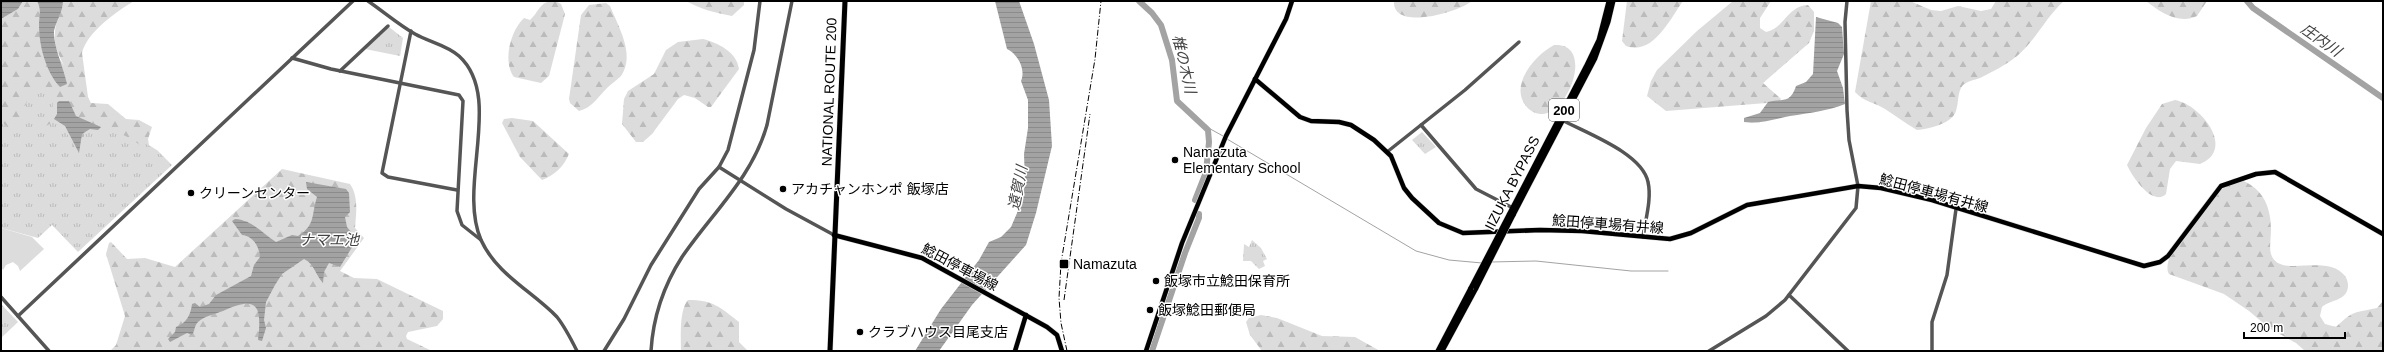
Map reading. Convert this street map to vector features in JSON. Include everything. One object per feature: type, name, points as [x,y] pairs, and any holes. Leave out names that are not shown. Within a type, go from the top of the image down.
[{"type":"highway","name":"NATIONAL ROUTE 200","points":[[830,351],[845,1]]},
{"type":"highway","name":"IIZUKA BYPASS","points":[[1511,215],[1513,208],[1561,120],[1599,40],[1609,1]]},
{"type":"highway","name":"200","points":[[1442,351],[1511,215],[1595,58],[1607,28],[1612,1]]},
{"type":"highway","name":"200","points":[[1438,351],[1474,288]]},
{"type":"main road","points":[[1146,351],[1182,243],[1226,136],[1286,19],[1292,1]]},
{"type":"main road","name":"鯰田停車場有井線","points":[[1255,79],[1300,117],[1311,121],[1340,122],[1351,126],[1374,140],[1387,152],[1412,198],[1439,223],[1452,229],[1474,233],[1522,229],[1582,231],[1670,240],[1680,238],[1747,205],[1858,186],[1898,192],[1956,208],[2127,262],[2144,266],[2152,266],[2168,256],[2221,186],[2256,174],[2274,172],[2383,234]]},
{"type":"main road","name":"鯰田停車場線","points":[[834,235],[923,258],[1025,314]]},
{"type":"main road","points":[[1015,351],[1025,314],[1053,331],[1062,351]]},
{"type":"street","points":[[18,316],[353,1]]},
{"type":"street","points":[[368,1],[410,31],[458,55],[474,77],[479,93],[474,212],[482,241]]},
{"type":"street","points":[[604,351],[624,319],[651,265],[699,189],[719,167],[731,143],[750,64],[760,1]]},
{"type":"street","points":[[651,351],[657,314],[670,279],[682,257],[741,182],[764,135],[792,1]]},
{"type":"street","points":[[1709,351],[1766,316],[1790,296],[1853,213],[1858,202],[1858,186],[1848,140],[1845,22],[1847,1]]},
{"type":"street","points":[[340,71],[388,26]]},
{"type":"street","points":[[410,31],[383,175],[457,190]]},
{"type":"street","points":[[1387,152],[1465,90],[1519,42]]},
{"type":"street","points":[[292,58],[340,71],[457,94],[462,98],[457,190],[457,211],[459,220],[482,241],[501,269],[557,318],[577,351]]},
{"type":"street","points":[[1561,120],[1629,157],[1640,167],[1648,183],[1643,237]]},
{"type":"street","points":[[1420,126],[1476,189],[1513,208]]},
{"type":"street","points":[[719,167],[741,182],[834,235]]},
{"type":"street","points":[[1932,351],[1932,322],[1948,275],[1956,208]]},
{"type":"street","points":[[1790,296],[1848,351]]},
{"type":"street","points":[[1,297],[49,351]]},
{"type":"green space","points":[[23,1],[37,1],[41,10],[39,25],[64,66],[55,41],[55,28],[62,9],[63,1],[134,1],[103,23],[85,45],[82,53],[88,97],[91,103],[108,104],[126,119],[139,120],[152,127],[148,139],[149,145],[158,151],[145,163],[53,217],[1,225],[1,19],[18,9]]},
{"type":"green space","points":[[550,1],[555,1],[561,4],[565,14],[549,76],[541,83],[514,77],[510,70],[508,54],[515,30],[524,18],[530,20],[540,7]]},
{"type":"green space","points":[[686,1],[744,1],[744,5],[732,16],[720,14]]},
{"type":"green space","points":[[1394,1],[1472,1],[1454,10],[1441,14],[1414,18],[1404,16],[1396,10]]},
{"type":"green space","points":[[1627,1],[1683,1],[1660,34],[1644,46],[1636,48],[1626,46],[1622,41]]},
{"type":"green space","points":[[1733,1],[1771,1],[1760,18],[1760,28],[1766,32],[1777,27],[1790,13],[1801,6],[1808,5],[1814,12],[1814,31],[1809,43],[1763,83],[1781,99],[1779,102],[1666,111],[1647,96],[1651,81],[1657,70],[1697,31]]},
{"type":"green space","points":[[1871,1],[1910,1],[1931,10],[1941,11],[1958,6],[1981,11],[1991,9],[1996,1],[2064,1],[2030,43],[2017,56],[1994,71],[1963,85],[1959,94],[1958,104],[1954,116],[1939,125],[1917,130],[1885,109],[1862,98],[1855,92]]},
{"type":"green space","points":[[2146,1],[2207,1],[2197,16],[2183,19],[2170,16]]},
{"type":"green space","points":[[606,3],[610,6],[624,41],[627,59],[625,68],[621,76],[594,102],[588,107],[579,111],[570,103],[569,99],[581,15],[589,5]]},
{"type":"green space","points":[[389,27],[403,38],[400,56],[365,49]]},
{"type":"green space","points":[[703,39],[715,43],[731,53],[735,58],[739,69],[711,107],[708,107],[695,98],[684,95],[678,99],[652,134],[643,142],[636,142],[622,124],[624,99],[628,91],[654,74],[666,50],[678,42]]},
{"type":"green space","points":[[1554,45],[1566,47],[1573,55],[1575,66],[1573,79],[1568,92],[1561,103],[1551,111],[1541,114],[1532,112],[1526,106],[1522,98],[1522,80],[1532,63]]},
{"type":"green space","points":[[33,88],[50,90],[49,98],[53,102],[53,115],[46,126],[53,122],[60,123],[72,142],[73,152],[79,155],[85,132],[92,130],[107,130],[122,134],[141,146],[146,144],[158,151],[172,165],[78,252],[52,225],[38,238],[1,228],[1,121],[14,133],[23,110],[9,102],[9,98],[25,106]]},
{"type":"green space","points":[[2175,100],[2195,110],[2204,119],[2211,129],[2215,139],[2215,149],[2210,157],[2200,164],[2176,161],[2170,169],[2166,194],[2161,197],[2155,196],[2143,188],[2133,176],[2127,165],[2146,128],[2162,104]]},
{"type":"green space","points":[[512,118],[533,121],[569,154],[562,166],[555,173],[542,180],[520,157],[502,123],[504,119]]},
{"type":"green space","points":[[1422,132],[1436,147],[1425,154],[1412,140]]},
{"type":"green space","points":[[282,169],[350,184],[356,200],[355,228],[364,238],[340,271],[354,278],[377,279],[443,311],[443,319],[437,326],[408,332],[406,336],[407,339],[432,351],[110,351],[116,345],[125,316],[106,254],[109,243],[111,242],[127,259],[145,258],[175,267]]},
{"type":"green space","points":[[2235,178],[2252,185],[2263,197],[2271,221],[2270,251],[2276,261],[2283,265],[2293,266],[2327,266],[2337,269],[2345,276],[2348,287],[2343,297],[2322,307],[2320,316],[2325,324],[2336,327],[2351,315],[2377,308],[2383,301],[2383,351],[2305,351],[2296,343],[2269,328],[2249,311],[2224,294],[2169,274],[2168,265],[2172,252],[2191,221],[2215,193]]},
{"type":"green space","points":[[1,228],[32,237],[44,249],[20,271],[18,266],[13,262],[6,265],[3,270],[1,267]]},
{"type":"green space","points":[[1252,240],[1261,248],[1267,259],[1263,261],[1265,266],[1259,269],[1251,261],[1243,261],[1244,244],[1249,247]]},
{"type":"green space","points":[[688,300],[704,301],[716,305],[739,322],[739,342],[748,351],[681,351],[682,317],[685,304]]},
{"type":"green space","points":[[1,304],[18,322],[1,338]]},
{"type":"green space","points":[[1261,315],[1277,318],[1322,336],[1355,337],[1380,351],[1262,351],[1250,335],[1246,322],[1249,318]]},
{"type":"water","points":[[1,1],[23,1],[18,9],[1,19]]},
{"type":"water","points":[[37,1],[63,1],[62,9],[54,31],[55,43],[67,84],[60,87],[51,74],[44,58],[39,33],[40,10]]},
{"type":"water","points":[[995,1],[1019,1],[1034,44],[1049,100],[1052,146],[1036,213],[1026,245],[972,305],[939,351],[915,351],[941,309],[979,260],[989,242],[1001,237],[1011,227],[1020,206],[1025,183],[1024,154],[1028,128],[1028,100],[1021,81],[1022,67],[1018,58],[1007,49]]},
{"type":"water","points":[[1816,17],[1838,23],[1842,27],[1844,54],[1837,71],[1843,88],[1845,104],[1825,110],[1767,121],[1744,122],[1744,118],[1760,113],[1768,102],[1785,100],[1791,96],[1796,86],[1806,82],[1813,74]]},
{"type":"water","points":[[59,101],[69,101],[76,116],[101,127],[98,130],[90,129],[82,134],[79,153],[65,126],[54,119],[57,114],[57,103]]},
{"type":"water","name":"ナマエ池","points":[[306,182],[346,189],[349,193],[350,212],[345,217],[347,227],[357,239],[340,267],[329,263],[324,272],[323,283],[310,263],[304,259],[282,274],[266,302],[264,320],[266,328],[262,341],[258,340],[258,312],[251,304],[244,304],[203,318],[195,327],[192,335],[187,333],[170,342],[168,339],[175,332],[176,327],[183,324],[192,304],[195,303],[200,307],[209,304],[216,295],[251,276],[254,265],[260,257],[258,249],[255,242],[249,237],[242,235],[232,221],[235,219],[252,224],[276,242],[292,235],[298,236],[308,228],[312,219],[317,197],[307,189]]},
{"type":"waterway","name":"椎の木川","points":[[1139,1],[1152,13],[1161,25],[1172,60],[1177,101],[1208,130],[1209,142],[1206,172],[1195,200]]},
{"type":"waterway","name":"庄内川","points":[[2247,1],[2253,8],[2383,98]]},
{"type":"waterway","points":[[1205,126],[1223,136]]},
{"type":"waterway","points":[[1227,139],[1416,251],[1449,260],[1482,263]]},
{"type":"waterway","name":"椎の木川","points":[[1152,351],[1185,253],[1199,218],[1199,214]]},
{"type":"waterway","points":[[1491,262],[1536,261],[1631,271],[1668,271]]},
{"type":"railway","points":[[1067,351],[1061,323],[1059,298],[1061,263],[1095,59],[1101,1]]},
{"type":"railway","points":[[1064,300],[1090,114]]},
{"type":"place","name":"Namazuta Elementary School","points":[[1175,160]]},
{"type":"place","name":"アカチャンホンポ 飯塚店","points":[[783,189]]},
{"type":"place","name":"クリーンセンター","points":[[191,193]]},
{"type":"place","name":"Namazuta","points":[[1064,264]]},
{"type":"place","name":"飯塚市立鯰田保育所","points":[[1156,281]]},
{"type":"place","name":"飯塚鯰田郵便局","points":[[1150,310]]},
{"type":"place","name":"クラブハウス目尾支店","points":[[860,332]]},
{"type":"water label","name":"遠賀川","points":[[1018,188]]}]
